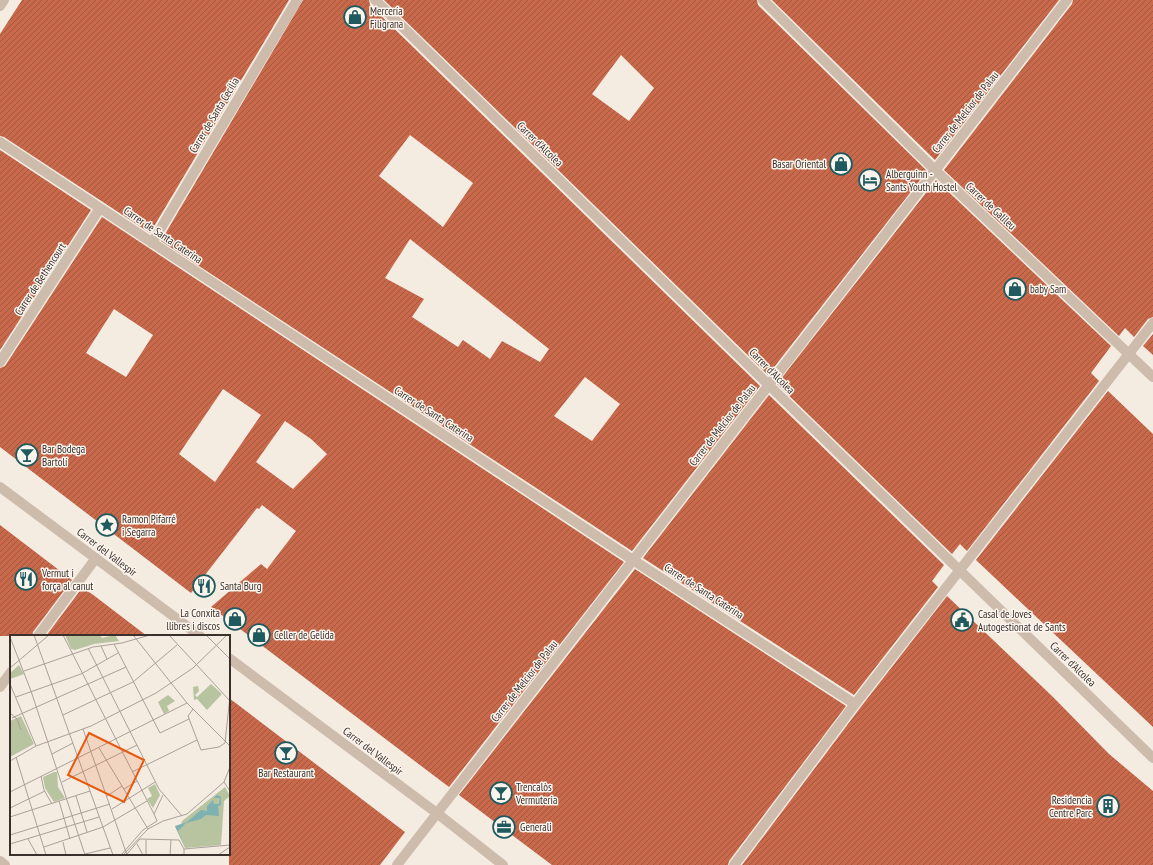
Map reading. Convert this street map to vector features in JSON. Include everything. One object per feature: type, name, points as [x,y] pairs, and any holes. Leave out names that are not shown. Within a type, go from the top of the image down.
[{"type":"street","points":[[0,6],[4,0]]},
{"type":"street","name":"Carrer de Santa Cecília","points":[[152,242],[297,0]]},
{"type":"street","name":"Carrer d'Alcolea","points":[[375,0],[1153,758]]},
{"type":"street","name":"Carrer de Galileu","points":[[763,0],[935,170],[1153,376]]},
{"type":"street","name":"Carrer de Melcior de Palau","points":[[397,865],[1068,0]]},
{"type":"street","name":"Carrer de Santa Caterina","points":[[0,142],[633,560],[855,704]]},
{"type":"street","name":"Carrer de Bethencourt","points":[[0,362],[100,208]]},
{"type":"street","points":[[734,865],[855,704],[1153,323]]},
{"type":"street","name":"Carrer del Vallespir","points":[[0,487],[199,635]]},
{"type":"street","points":[[39,635],[96,558]]},
{"type":"street","name":"Carrer del Vallespir","points":[[230,659],[438,814],[503,865]]},
{"type":"street","points":[[0,687],[10,673]]},
{"type":"street","points":[[0,861],[5,865]]},
{"type":"building","points":[[22,0],[289,0],[150,233],[4,137],[0,136],[0,34]]},
{"type":"building","points":[[303,0],[369,0],[370,5],[760,386],[632,551],[161,241]],"holes":[[[410,135],[473,183],[443,227],[379,176]],[[410,239],[549,349],[540,362],[502,341],[490,359],[463,340],[458,347],[412,317],[424,299],[385,278]],[[585,377],[620,404],[592,441],[554,416]]]},
{"type":"building","points":[[384,0],[757,0],[758,5],[927,171],[768,375]],"holes":[[[621,55],[654,88],[629,121],[592,94]]]},
{"type":"building","points":[[772,0],[1059,0],[935,160]]},
{"type":"building","points":[[1073,0],[1153,0],[1153,317],[1148,319],[1134,337],[1125,328],[1119,336],[944,170],[1072,4]]},
{"type":"building","points":[[0,150],[91,210],[0,350]]},
{"type":"building","points":[[936,180],[1111,346],[1091,373],[1099,381],[967,551],[960,544],[952,554],[777,384]]},
{"type":"building","points":[[102,217],[624,562],[449,787],[211,607],[261,564],[267,569],[296,531],[262,505],[259,509],[257,508],[191,593],[0,447],[0,368],[5,366]],"holes":[[[114,309],[153,335],[126,377],[86,353]],[[223,389],[261,415],[215,482],[179,454]],[[285,421],[311,439],[327,454],[293,489],[256,462]]]},
{"type":"building","points":[[1153,334],[1153,355],[1143,346]]},
{"type":"building","points":[[1108,391],[1153,434],[1153,727],[976,560]]},
{"type":"building","points":[[769,395],[944,565],[932,581],[938,587],[854,695],[643,558]]},
{"type":"building","points":[[0,525],[72,580],[32,635],[0,636]]},
{"type":"building","points":[[635,569],[846,706],[729,861],[728,865],[552,865],[459,795]]},
{"type":"building","points":[[82,588],[146,635],[47,635]]},
{"type":"building","points":[[947,596],[1053,697],[1109,754],[1153,791],[1153,865],[742,865],[860,708]]},
{"type":"building","points":[[230,699],[405,832],[380,865],[229,865]]},
{"type":"place","name":"Mercería Filigrana","points":[[355,17]]},
{"type":"place","name":"Basar Oriental","points":[[841,164]]},
{"type":"place","name":"Alberguinn - Sants Youth Hostel","points":[[870,180]]},
{"type":"place","name":"baby Sam","points":[[1015,289]]},
{"type":"place","name":"Bar Bodega Bartolí","points":[[27,455]]},
{"type":"place","name":"Ramon Pifarré i Segarra","points":[[107,525]]},
{"type":"place","name":"Vermut i força al canut","points":[[26,579]]},
{"type":"place","name":"Santa Burg","points":[[204,586]]},
{"type":"place","name":"La Conxita llibres i discos","points":[[235,619]]},
{"type":"place","name":"Casal de Joves Autogestionat de Sants","points":[[962,620]]},
{"type":"place","name":"Celler de Gelida","points":[[259,635]]},
{"type":"place","name":"Bar Restaurant","points":[[286,753]]},
{"type":"place","name":"Trencalòs Vermuteria","points":[[501,793]]},
{"type":"place","name":"Residencia Centre Parc","points":[[1108,806]]},
{"type":"place","name":"Generali","points":[[504,827]]}]
